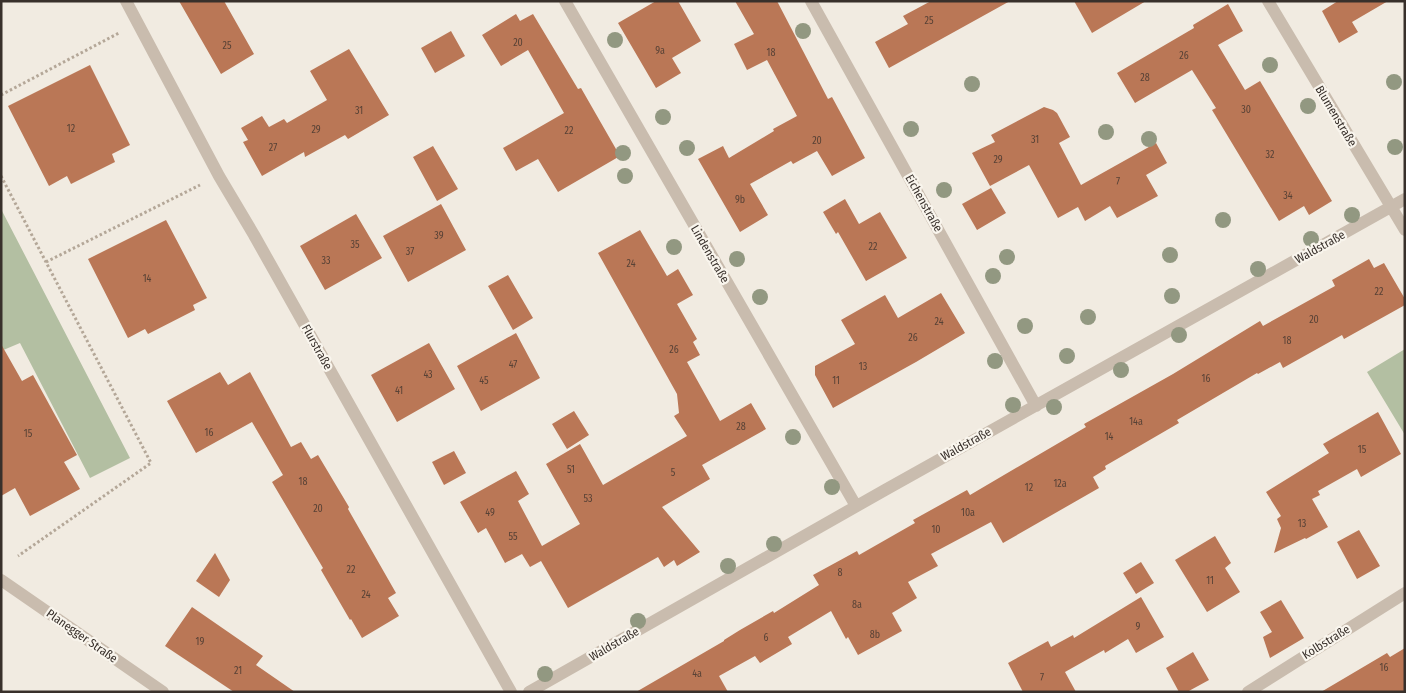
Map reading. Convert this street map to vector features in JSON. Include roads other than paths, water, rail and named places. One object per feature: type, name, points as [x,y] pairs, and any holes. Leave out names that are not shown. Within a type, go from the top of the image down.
[{"type":"street","name":"Flurstraße","points":[[126,1],[219,176],[511,692]]},
{"type":"street","name":"Lindenstraße","points":[[565,1],[856,506]]},
{"type":"street","name":"Eichenstraße","points":[[811,1],[1036,406]]},
{"type":"street","name":"Blumenstraße","points":[[1268,1],[1405,230]]},
{"type":"street","name":"Waldstraße","points":[[529,692],[856,506],[1405,199]]},
{"type":"street","name":"Planegger Straße","points":[[1,580],[163,692]]},
{"type":"street","name":"Kolbstraße","points":[[1248,692],[1405,593]]}]
